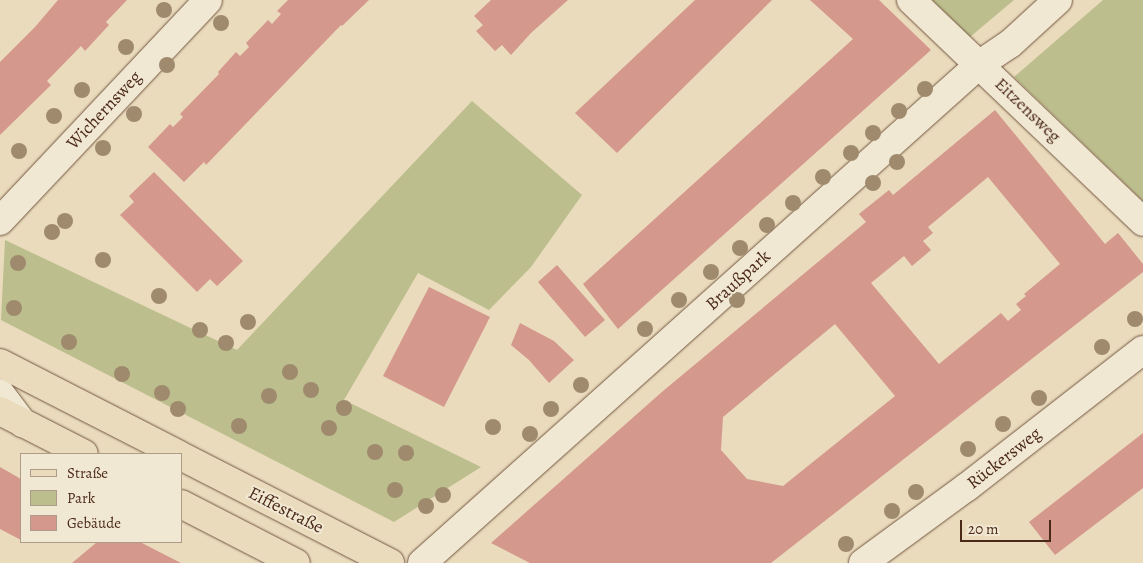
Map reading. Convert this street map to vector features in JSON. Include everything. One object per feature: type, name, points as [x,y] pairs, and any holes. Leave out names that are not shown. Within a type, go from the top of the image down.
[{"type":"main road","points":[[0,363],[176,453]]},
{"type":"main road","points":[[12,417],[82,453]]},
{"type":"main road","name":"Eiffestraße","points":[[182,457],[390,563]]},
{"type":"main road","points":[[182,505],[296,563]]},
{"type":"street","name":"Wichernsweg","points":[[0,221],[208,0]]},
{"type":"street","name":"Eitzensweg","points":[[911,0],[1143,222]]},
{"type":"street","name":"Braußpark","points":[[422,563],[980,64],[1010,44],[1058,0]]},
{"type":"street","name":"Rückersweg","points":[[863,563],[966,487],[1143,350]]},
{"type":"street","points":[[0,393],[12,417]]},
{"type":"green space","points":[[932,0],[1014,0],[970,37]]},
{"type":"green space","points":[[1103,0],[1143,0],[1143,201],[1014,77]]},
{"type":"green space","points":[[472,101],[582,195],[531,267],[489,310],[418,273],[344,400],[481,467],[394,522],[1,320],[5,240],[237,350]]},
{"type":"building","points":[[58,0],[127,0],[106,22],[109,25],[85,51],[81,46],[47,81],[51,85],[0,135],[0,62],[35,27]]},
{"type":"building","points":[[288,0],[369,0],[341,25],[206,165],[204,162],[184,182],[148,147],[170,124],[173,127],[183,117],[180,114],[219,74],[218,72],[236,52],[240,56],[249,47],[246,43],[268,20],[272,24],[281,14],[277,11]]},
{"type":"building","points":[[491,0],[568,0],[531,33],[511,55],[502,45],[495,51],[476,31],[483,25],[474,16]]},
{"type":"building","points":[[695,0],[772,0],[617,153],[575,113]]},
{"type":"building","points":[[810,0],[879,0],[931,50],[618,329],[583,284],[853,39]]},
{"type":"building","points":[[995,110],[1105,244],[1118,233],[1143,264],[1143,272],[771,563],[530,563],[491,543],[663,391],[866,222],[859,214],[889,190],[893,195]],"holes":[[[988,177],[1060,264],[1024,294],[1026,296],[1016,304],[1021,310],[1008,321],[1001,313],[939,364],[871,283],[904,256],[912,266],[931,250],[923,241],[933,233],[928,227]],[[835,324],[895,396],[783,486],[747,479],[721,450],[723,417]]]},
{"type":"building","points":[[154,172],[243,261],[217,286],[210,279],[197,292],[120,215],[134,202],[129,196]]},
{"type":"building","points":[[557,265],[605,320],[585,337],[538,282]]},
{"type":"building","points":[[429,287],[490,317],[444,407],[383,376]]},
{"type":"building","points":[[520,323],[554,341],[574,360],[549,383],[529,360],[511,345]]},
{"type":"building","points":[[1143,433],[1143,488],[1055,555],[1029,522]]},
{"type":"building","points":[[0,467],[20,478],[20,539],[0,529]]},
{"type":"building","points":[[96,543],[142,543],[181,563],[72,563]]}]
